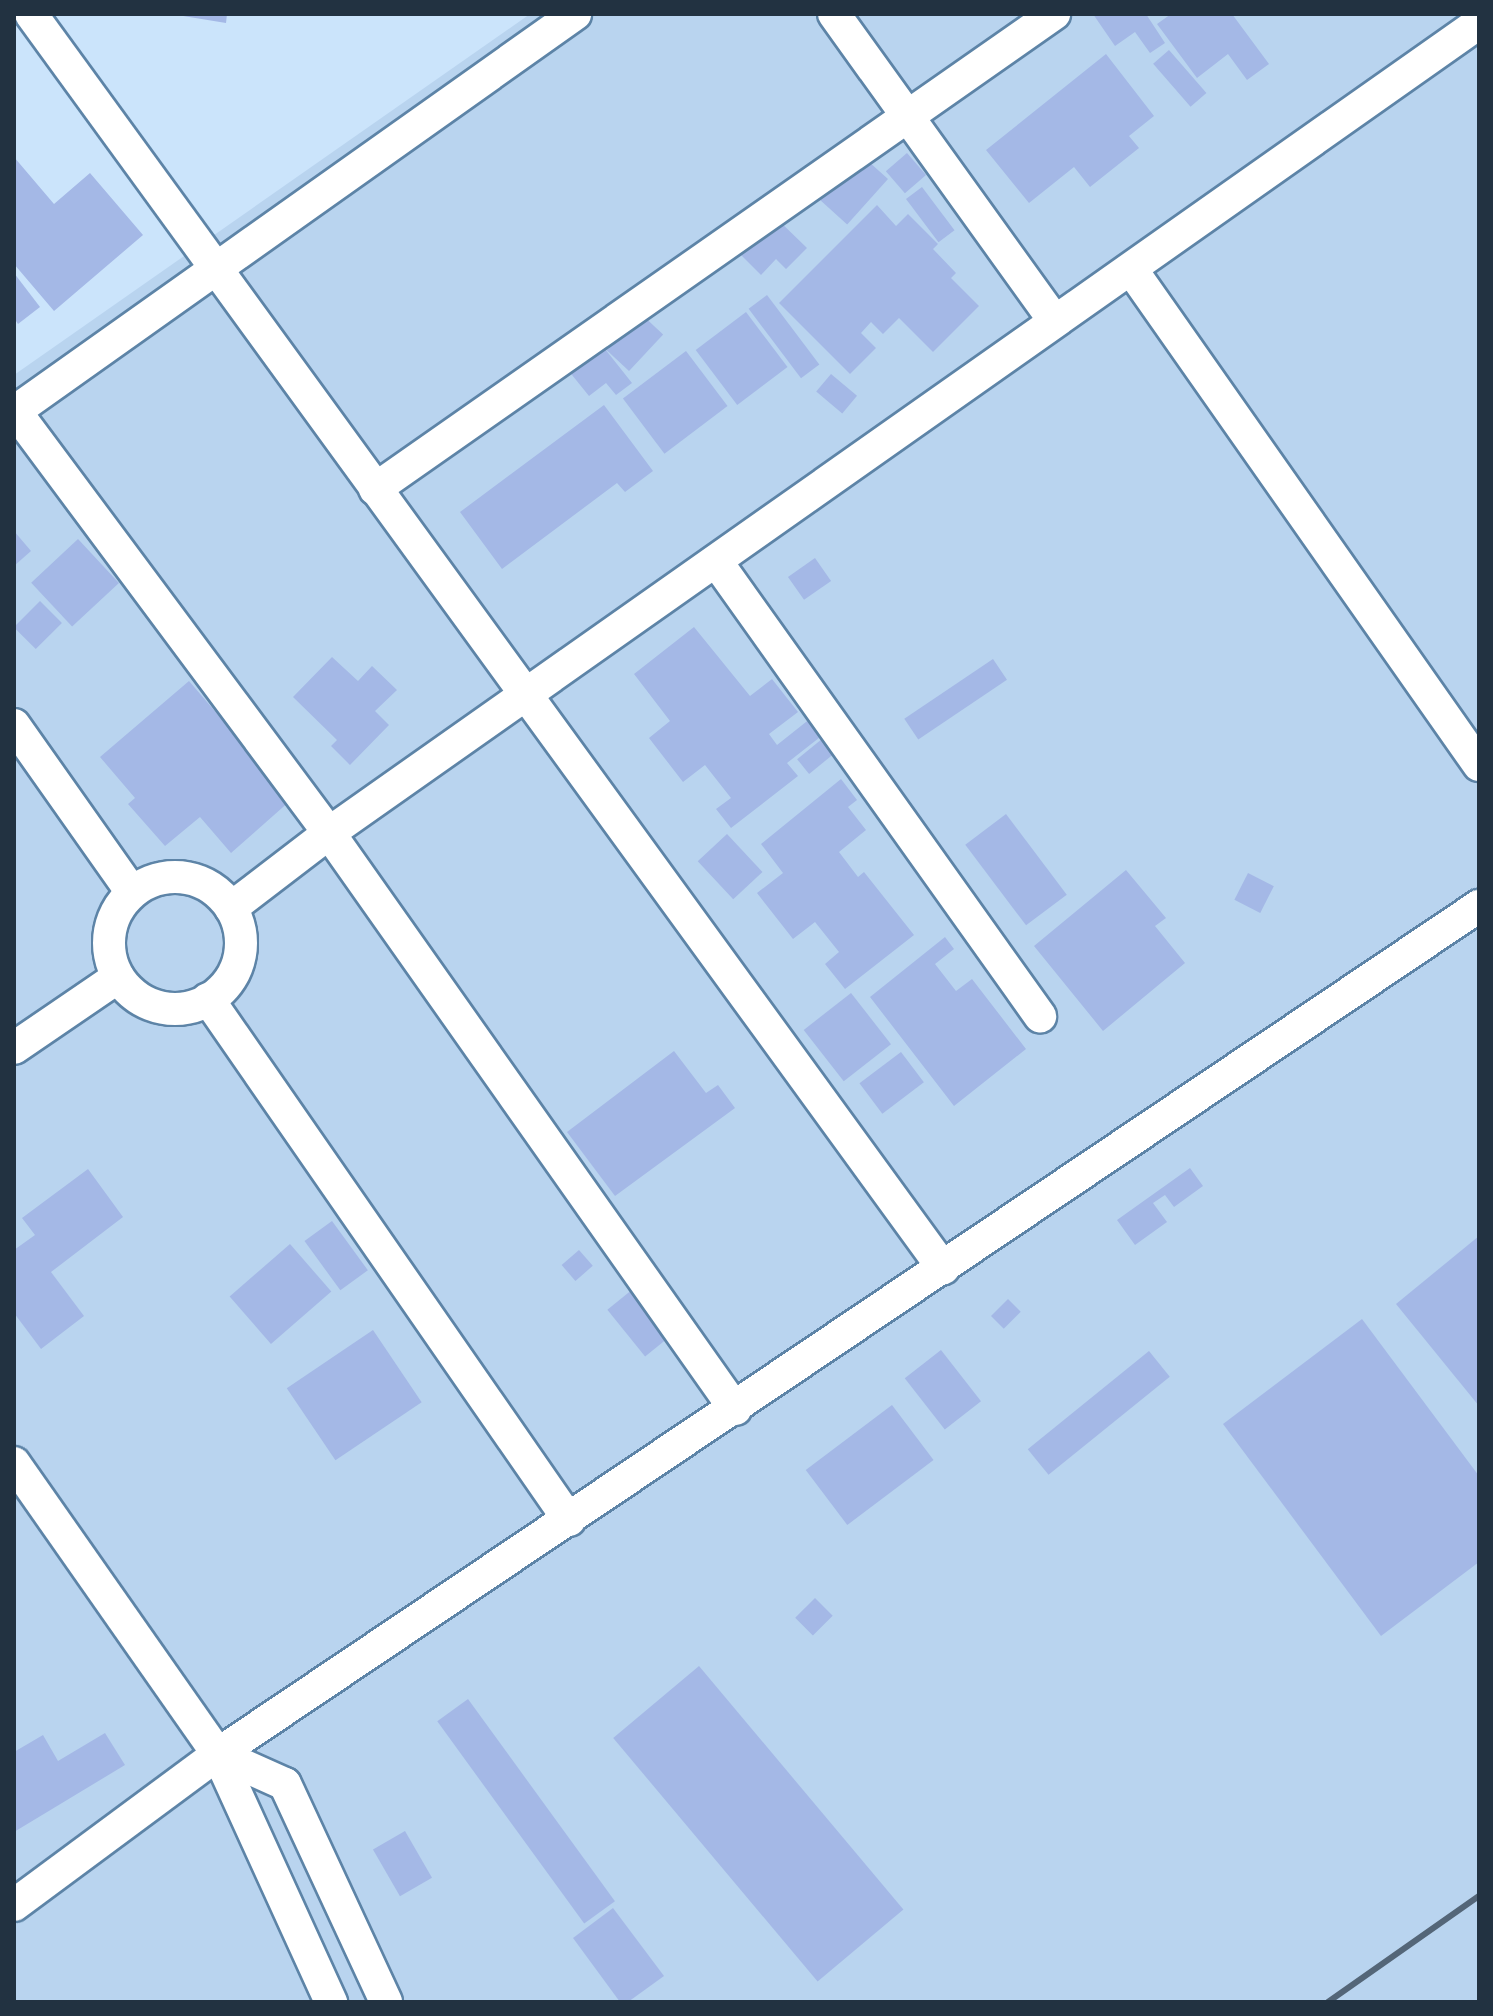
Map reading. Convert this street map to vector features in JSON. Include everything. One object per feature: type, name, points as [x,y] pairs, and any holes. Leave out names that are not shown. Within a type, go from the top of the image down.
[{"type":"street","points":[[31,14],[943,1268]]},
{"type":"street","points":[[575,14],[15,412],[329,833],[735,1409]]},
{"type":"street","points":[[834,14],[1054,320]]},
{"type":"street","points":[[375,489],[1054,14]]},
{"type":"street","points":[[231,908],[329,833],[1479,23]]},
{"type":"street","points":[[1131,269],[1479,765]]},
{"type":"street","points":[[716,561],[1040,1016]]},
{"type":"street","points":[[14,725],[132,892]]},
{"type":"street","points":[[167,877],[186,877],[220,893],[231,908],[239,925],[238,962],[230,979],[208,999],[183,1008],[164,1008],[131,992],[118,977],[109,941],[120,906],[132,892],[167,877]]},
{"type":"street","points":[[14,1905],[218,1754],[1479,906]]},
{"type":"street","points":[[14,1048],[118,977]]},
{"type":"street","points":[[208,999],[569,1520]]},
{"type":"street","points":[[14,1463],[218,1754],[331,2002]]},
{"type":"street","points":[[218,1754],[285,1784],[386,2002]]},
{"type":"shaded area","points":[[530,14],[1479,14],[1479,2002],[14,2002],[14,375]]},
{"type":"building","points":[[171,14],[227,14],[226,23]]},
{"type":"building","points":[[1093,14],[1146,14],[1165,43],[1150,53],[1135,32],[1115,46]]},
{"type":"building","points":[[1171,14],[1232,14],[1269,64],[1247,80],[1228,54],[1197,78],[1157,24]]},
{"type":"building","points":[[1169,50],[1206,93],[1191,107],[1153,64]]},
{"type":"building","points":[[1106,54],[1154,116],[1129,136],[1139,148],[1090,187],[1074,167],[1029,203],[986,150]]},
{"type":"building","points":[[859,153],[888,179],[847,224],[818,198]]},
{"type":"building","points":[[907,153],[926,175],[905,193],[886,171]]},
{"type":"building","points":[[14,157],[54,204],[90,173],[143,235],[54,311],[14,264]]},
{"type":"building","points":[[922,187],[954,230],[939,242],[906,199]]},
{"type":"building","points":[[877,205],[896,226],[908,214],[938,244],[933,249],[956,273],[951,278],[979,306],[933,352],[899,318],[883,334],[871,322],[861,333],[876,348],[850,374],[779,303]]},
{"type":"building","points":[[773,215],[807,248],[786,269],[776,259],[761,275],[737,251]]},
{"type":"building","points":[[14,273],[40,307],[18,324],[14,318]]},
{"type":"building","points":[[767,295],[819,364],[801,378],[749,309]]},
{"type":"building","points":[[639,312],[663,335],[629,371],[605,349]]},
{"type":"building","points":[[746,312],[788,367],[737,405],[696,350]]},
{"type":"building","points":[[601,344],[632,383],[616,395],[606,383],[589,396],[568,370]]},
{"type":"building","points":[[686,351],[728,406],[664,454],[623,399]]},
{"type":"building","points":[[831,374],[857,396],[842,413],[816,392]]},
{"type":"building","points":[[604,405],[653,471],[625,492],[617,483],[502,569],[460,512]]},
{"type":"building","points":[[14,531],[31,551],[14,566]]},
{"type":"building","points":[[78,539],[119,583],[72,627],[31,583]]},
{"type":"building","points":[[815,558],[831,581],[804,600],[788,577]]},
{"type":"building","points":[[40,601],[62,623],[36,649],[14,627]]},
{"type":"building","points":[[694,627],[750,696],[772,679],[798,712],[769,734],[777,745],[811,718],[824,734],[787,763],[798,776],[731,828],[716,809],[731,798],[705,765],[683,782],[649,738],[670,721],[634,674]]},
{"type":"building","points":[[332,657],[358,681],[372,666],[397,690],[375,711],[389,725],[350,765],[331,746],[337,740],[293,697]]},
{"type":"building","points":[[993,659],[1007,680],[918,740],[904,719]]},
{"type":"building","points":[[189,681],[291,800],[231,853],[200,817],[165,846],[128,804],[135,798],[100,757]]},
{"type":"building","points":[[822,739],[834,754],[809,774],[797,759]]},
{"type":"building","points":[[841,779],[857,800],[848,807],[866,830],[839,852],[858,877],[864,872],[914,935],[845,989],[825,964],[839,952],[815,922],[793,939],[757,893],[783,873],[761,844]]},
{"type":"building","points":[[1006,814],[1067,895],[1026,925],[965,845]]},
{"type":"building","points":[[727,834],[762,872],[733,899],[698,861]]},
{"type":"building","points":[[1126,870],[1166,918],[1155,926],[1185,963],[1103,1031],[1034,946]]},
{"type":"building","points":[[1248,873],[1274,886],[1260,913],[1234,900]]},
{"type":"building","points":[[945,937],[954,949],[935,964],[956,991],[972,979],[1026,1049],[954,1106],[870,997]]},
{"type":"building","points":[[851,993],[891,1044],[844,1081],[804,1030]]},
{"type":"building","points":[[674,1051],[706,1093],[718,1085],[735,1108],[615,1196],[567,1132]]},
{"type":"building","points":[[901,1052],[924,1082],[882,1114],[859,1083]]},
{"type":"building","points":[[1190,1168],[1203,1186],[1174,1207],[1165,1195],[1153,1203],[1167,1222],[1135,1245],[1117,1220]]},
{"type":"building","points":[[88,1169],[123,1217],[51,1272],[84,1316],[41,1349],[14,1313],[14,1250],[35,1235],[22,1218]]},
{"type":"building","points":[[332,1221],[368,1270],[340,1290],[304,1241]]},
{"type":"building","points":[[1479,1236],[1479,1406],[1396,1304]]},
{"type":"building","points":[[290,1244],[331,1292],[271,1344],[230,1296]]},
{"type":"building","points":[[579,1250],[593,1266],[575,1281],[562,1265]]},
{"type":"building","points":[[633,1289],[671,1336],[645,1356],[607,1310]]},
{"type":"building","points":[[1008,1299],[1021,1312],[1004,1329],[991,1316]]},
{"type":"building","points":[[1362,1319],[1479,1476],[1479,1562],[1381,1636],[1223,1424]]},
{"type":"building","points":[[373,1330],[422,1402],[335,1460],[287,1388]]},
{"type":"building","points":[[941,1350],[981,1401],[945,1430],[905,1378]]},
{"type":"building","points":[[1149,1351],[1170,1377],[1049,1475],[1028,1449]]},
{"type":"building","points":[[892,1405],[934,1460],[847,1525],[806,1470]]},
{"type":"building","points":[[815,1598],[833,1616],[813,1635],[795,1618]]},
{"type":"building","points":[[699,1666],[903,1910],[818,1982],[613,1738]]},
{"type":"building","points":[[468,1699],[615,1901],[584,1924],[437,1721]]},
{"type":"building","points":[[105,1733],[125,1765],[14,1832],[14,1752],[43,1735],[58,1761]]},
{"type":"building","points":[[405,1831],[432,1878],[400,1896],[373,1850]]},
{"type":"building","points":[[613,1908],[664,1976],[628,2002],[620,2002],[573,1938]]},
{"type":"railway","points":[[1328,2002],[1479,1896]]}]
